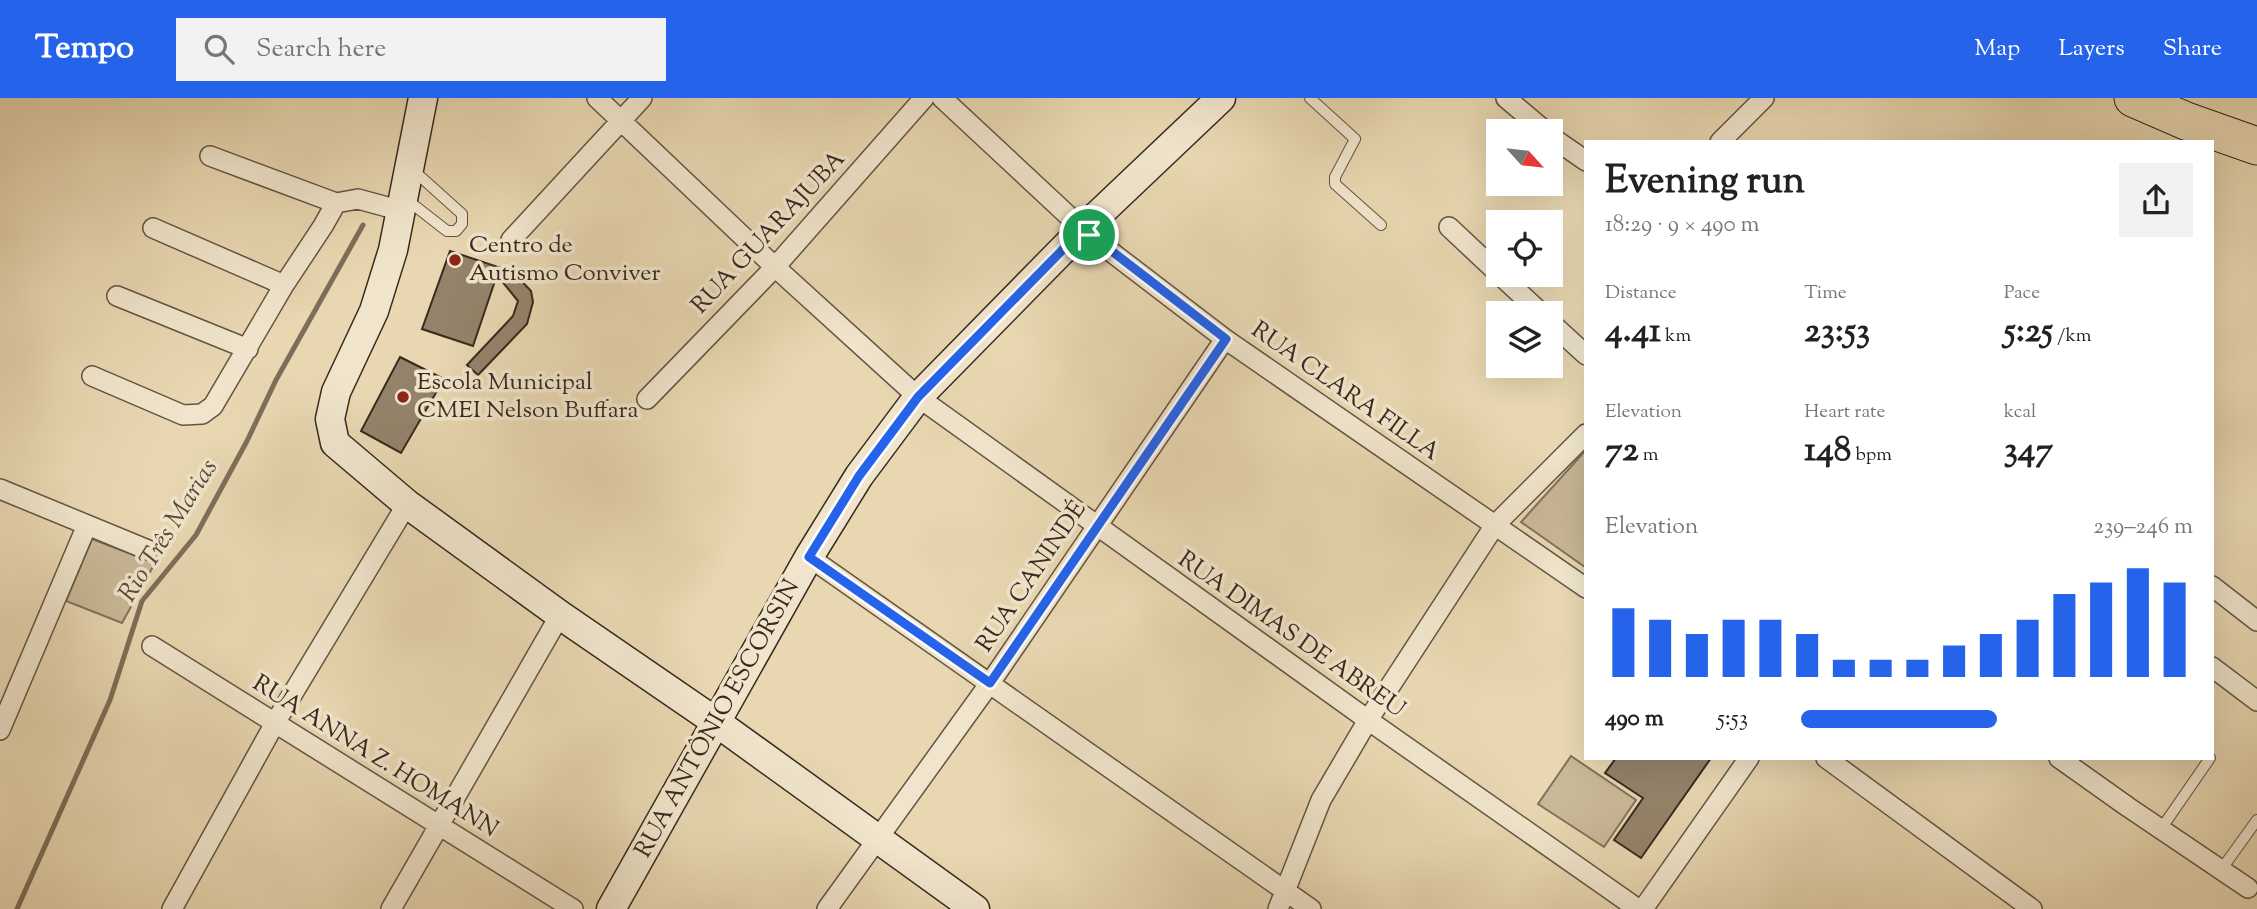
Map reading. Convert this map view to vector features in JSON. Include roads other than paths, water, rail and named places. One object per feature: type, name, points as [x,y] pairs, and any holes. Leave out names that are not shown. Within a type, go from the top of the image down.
[{"type":"highway","points":[[2133,98],[2186,121],[2257,146]]},
{"type":"street","points":[[423,98],[393,250],[374,311],[336,392],[330,419],[335,443],[407,504],[975,909]]},
{"type":"street","name":"RUA DIMAS DE ABREU","points":[[597,98],[775,267],[918,397],[1368,720],[1641,909]]},
{"type":"street","points":[[511,240],[642,98]]},
{"type":"street","name":"RUA GUARAJUBA","points":[[647,399],[775,267],[924,98]]},
{"type":"street","name":"RUA CLARA FILLA","points":[[942,98],[1083,229],[1226,339],[1584,587]]},
{"type":"street","name":"RUA ANTÔNIO ESCORSIN","points":[[611,909],[809,557],[859,476],[918,397],[1083,229],[1221,98]]},
{"type":"street","points":[[1506,98],[1531,119]]},
{"type":"street","points":[[1722,140],[1764,98]]},
{"type":"street","points":[[1563,145],[1584,160]]},
{"type":"street","points":[[210,156],[336,203],[358,200],[403,204]]},
{"type":"street","points":[[92,376],[183,415],[202,414],[213,406],[336,203]]},
{"type":"street","points":[[1449,227],[1486,262]]},
{"type":"street","points":[[153,228],[284,285]]},
{"type":"street","points":[[1513,287],[1528,301]]},
{"type":"street","points":[[117,296],[248,349]]},
{"type":"street","points":[[1563,334],[1584,353]]},
{"type":"street","name":"RUA CANINDÉ","points":[[827,909],[990,683],[1226,339]]},
{"type":"street","points":[[1278,909],[1321,800],[1368,720],[1495,525],[1584,436]]},
{"type":"street","points":[[0,489],[148,550]]},
{"type":"street","points":[[172,909],[275,723],[407,504]]},
{"type":"street","points":[[0,730],[88,525]]},
{"type":"street","points":[[809,557],[1311,909]]},
{"type":"street","points":[[2214,588],[2257,621]]},
{"type":"street","points":[[391,909],[560,615]]},
{"type":"street","name":"RUA ANNA Z. HOMANN","points":[[152,646],[573,909]]},
{"type":"street","points":[[2214,669],[2257,702]]},
{"type":"street","points":[[1641,909],[1748,760]]},
{"type":"street","points":[[1829,760],[2032,909]]},
{"type":"street","points":[[2062,760],[2248,888]]},
{"type":"lane","points":[[1310,98],[1355,139],[1335,177],[1335,184],[1381,225]]},
{"type":"lane","points":[[403,204],[447,232],[456,231],[462,224],[462,214],[410,168]]},
{"type":"lane","points":[[2161,829],[2208,760]]},
{"type":"lane","points":[[2221,870],[2257,820]]},
{"type":"waterway","name":"Rio Três Marias","points":[[17,909],[110,700],[142,601],[196,535],[247,441],[276,380],[363,225]]},
{"type":"place","name":"Centro de Autismo Conviver","points":[[455,260]]},
{"type":"place","name":"Escola Municipal CMEI Nelson Buffara","points":[[403,397]]}]
